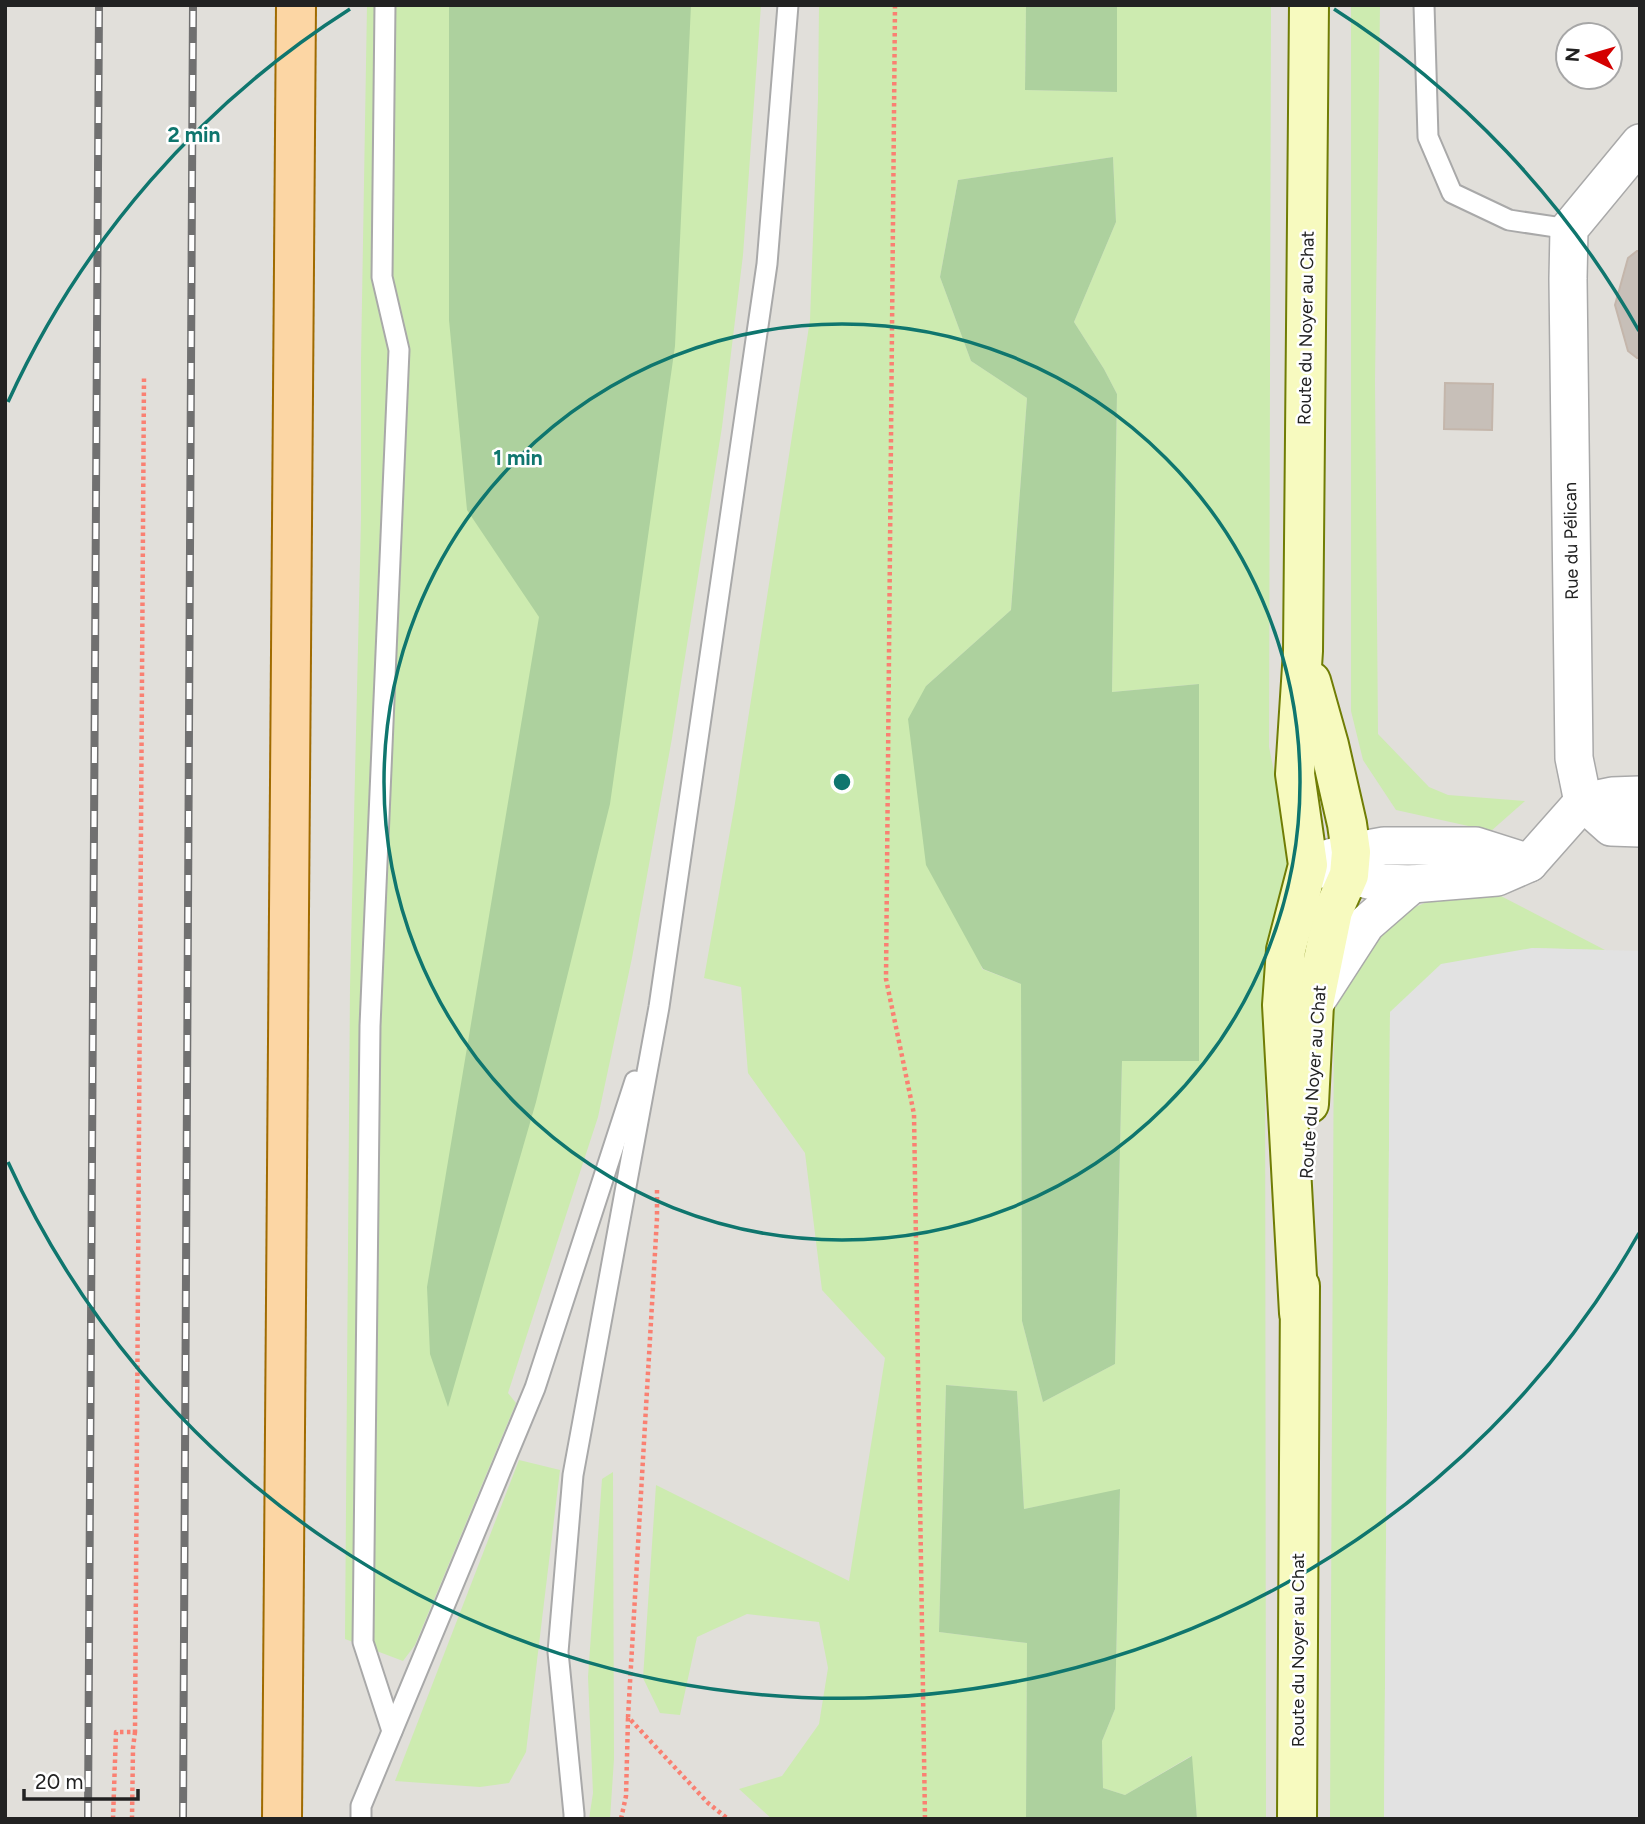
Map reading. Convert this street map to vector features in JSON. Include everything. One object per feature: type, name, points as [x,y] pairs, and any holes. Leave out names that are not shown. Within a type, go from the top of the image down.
[{"type":"main road","points":[[282,1819],[296,5]]},
{"type":"street","name":"Route du Noyer au Chat","points":[[1299,1313],[1282,1004],[1286,950],[1308,865],[1295,774],[1303,652],[1309,5]]},
{"type":"street","points":[[1569,229],[1640,143]]},
{"type":"street","name":"Rue du Pélican","points":[[1569,229],[1574,758],[1583,803]]},
{"type":"street","name":"Route du Noyer au Chat","points":[[1297,1819],[1299,1313],[1314,1004],[1333,911],[1350,864],[1347,824],[1329,745],[1303,652]]},
{"type":"street","points":[[1350,864],[1381,883],[1412,884],[1497,877],[1529,863],[1583,803],[1612,796],[1640,795]]},
{"type":"street","points":[[1583,803],[1611,827],[1640,828]]},
{"type":"street","points":[[1308,865],[1350,864],[1384,846],[1476,846],[1529,863]]},
{"type":"street","points":[[1314,1004],[1366,923],[1412,884]]},
{"type":"lane","points":[[384,5],[382,277],[399,350],[370,1026],[363,1642],[392,1731]]},
{"type":"lane","points":[[574,1819],[558,1652],[573,1475],[659,1007],[768,264],[788,5]]},
{"type":"lane","points":[[1424,5],[1428,137],[1452,193],[1509,220],[1569,229]]},
{"type":"lane","points":[[361,1819],[361,1806],[535,1388],[659,1007]]},
{"type":"path","points":[[895,5],[887,979],[914,1114],[925,1819]]},
{"type":"path","points":[[132,1819],[135,1732],[144,377]]},
{"type":"path","points":[[621,1819],[626,1796],[657,1179]]},
{"type":"path","points":[[628,1717],[708,1803],[728,1819]]},
{"type":"path","points":[[113,1819],[116,1732],[135,1732]]},
{"type":"shaded area","points":[[5,5],[1640,5],[1640,1819],[5,1819]]},
{"type":"shaded area","points":[[1532,948],[1640,951],[1640,1819],[1384,1819],[1390,1012],[1441,964]]},
{"type":"green space","points":[[367,5],[761,5],[743,255],[722,427],[672,738],[632,958],[598,1117],[508,1393],[516,1403],[415,1645],[403,1661],[345,1639],[350,988],[361,519]]},
{"type":"green space","points":[[449,5],[691,5],[675,346],[610,804],[536,1102],[448,1407],[430,1354],[427,1287],[539,617],[467,510],[449,320]]},
{"type":"green space","points":[[819,5],[1026,5],[1025,90],[1117,92],[1117,5],[1271,5],[1269,747],[1293,864],[1265,972],[1266,1819],[1197,1819],[1191,1756],[1125,1795],[1103,1788],[1102,1741],[1115,1709],[1120,1490],[1024,1509],[1017,1391],[946,1385],[939,1632],[1027,1643],[1026,1819],[772,1819],[739,1789],[782,1776],[819,1724],[828,1668],[819,1622],[747,1614],[697,1637],[680,1715],[660,1713],[643,1678],[656,1485],[849,1581],[885,1358],[822,1290],[805,1153],[748,1073],[741,987],[704,978],[735,803],[810,320]],"holes":[[[1113,157],[1116,222],[1074,322],[1117,394],[1112,692],[1199,684],[1199,1060],[1122,1061],[1115,1364],[1043,1402],[1022,1321],[1021,984],[982,969],[926,686],[1011,610],[1027,398],[971,361],[940,277],[958,180]]]},
{"type":"green space","points":[[1026,5],[1117,5],[1117,92],[1025,90]]},
{"type":"green space","points":[[1351,5],[1380,5],[1375,381],[1378,734],[1429,787],[1448,795],[1525,801],[1491,831],[1396,810],[1363,760],[1351,711]]},
{"type":"green space","points":[[1113,157],[1116,222],[1074,322],[1117,394],[1112,692],[1199,684],[1199,1061],[1122,1061],[1115,1364],[1043,1402],[1022,1321],[1021,984],[983,969],[926,865],[908,719],[926,686],[1011,610],[1027,398],[971,361],[940,277],[958,180]]},
{"type":"green space","points":[[1451,892],[1495,893],[1605,950],[1532,948],[1390,1012],[1384,1819],[1330,1819],[1334,1003],[1369,940],[1413,908]]},
{"type":"green space","points":[[946,1385],[1017,1391],[1024,1509],[1120,1489],[1115,1709],[1102,1741],[1103,1788],[1125,1795],[1192,1756],[1197,1819],[1026,1819],[1027,1643],[939,1632]]},
{"type":"green space","points":[[519,1460],[560,1470],[526,1752],[509,1783],[480,1787],[395,1781]]},
{"type":"green space","points":[[613,1472],[614,1759],[610,1819],[589,1819],[593,1793],[588,1677],[602,1479]]},
{"type":"building","points":[[1640,251],[1640,358],[1628,351],[1615,305],[1628,258]]},
{"type":"building","points":[[1445,383],[1493,384],[1492,430],[1444,429]]},
{"type":"railway","points":[[88,1819],[99,5]]},
{"type":"railway","points":[[183,1819],[193,5]]}]
